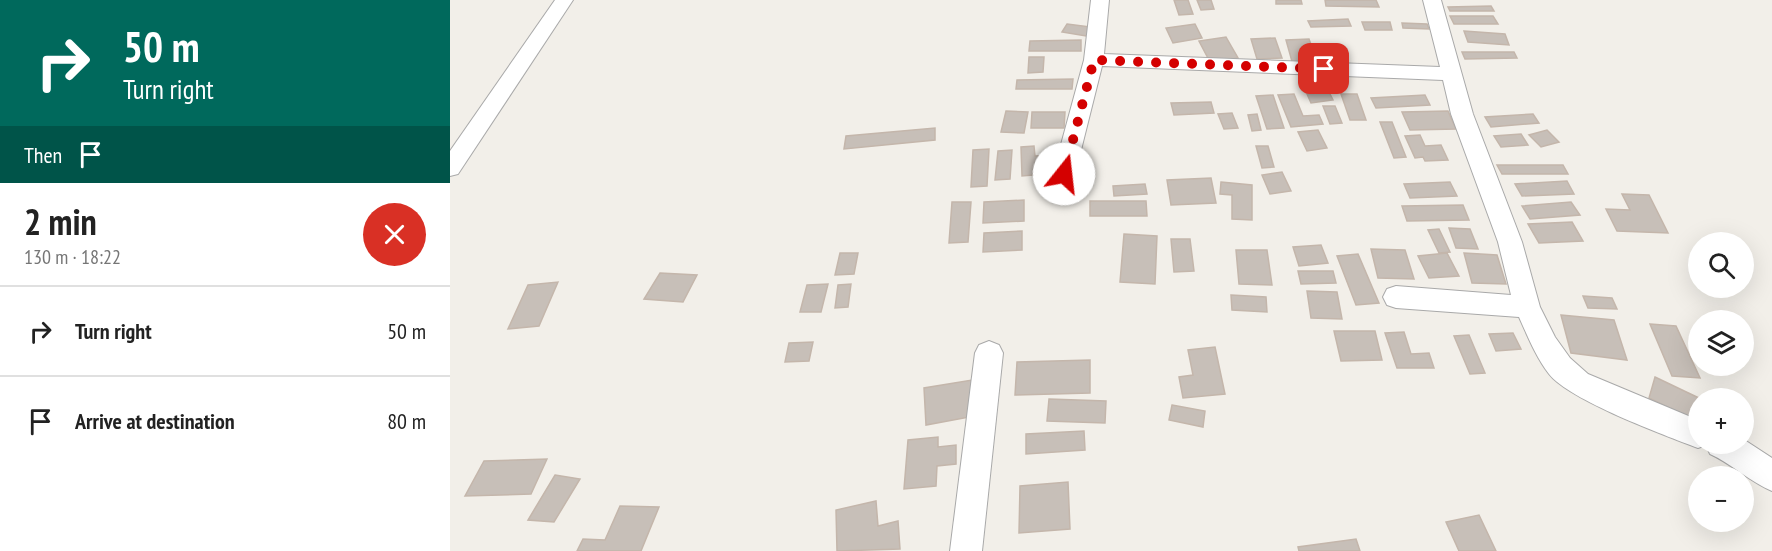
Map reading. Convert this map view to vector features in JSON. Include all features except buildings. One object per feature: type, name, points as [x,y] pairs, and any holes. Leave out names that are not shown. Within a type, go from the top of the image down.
[{"type":"street","points":[[450,168],[564,0]]},
{"type":"street","points":[[1064,174],[1094,60],[1100,0]]},
{"type":"street","points":[[1432,0],[1462,114],[1510,242],[1527,307],[1545,345],[1555,360],[1578,383],[1688,430]]},
{"type":"street","points":[[1094,60],[1451,74]]},
{"type":"street","points":[[1396,297],[1527,307]]},
{"type":"street","points":[[966,551],[989,352]]},
{"type":"street","points":[[1740,454],[1772,476]]},
{"type":"route","points":[[1064,174],[1094,60],[1324,69]]}]
